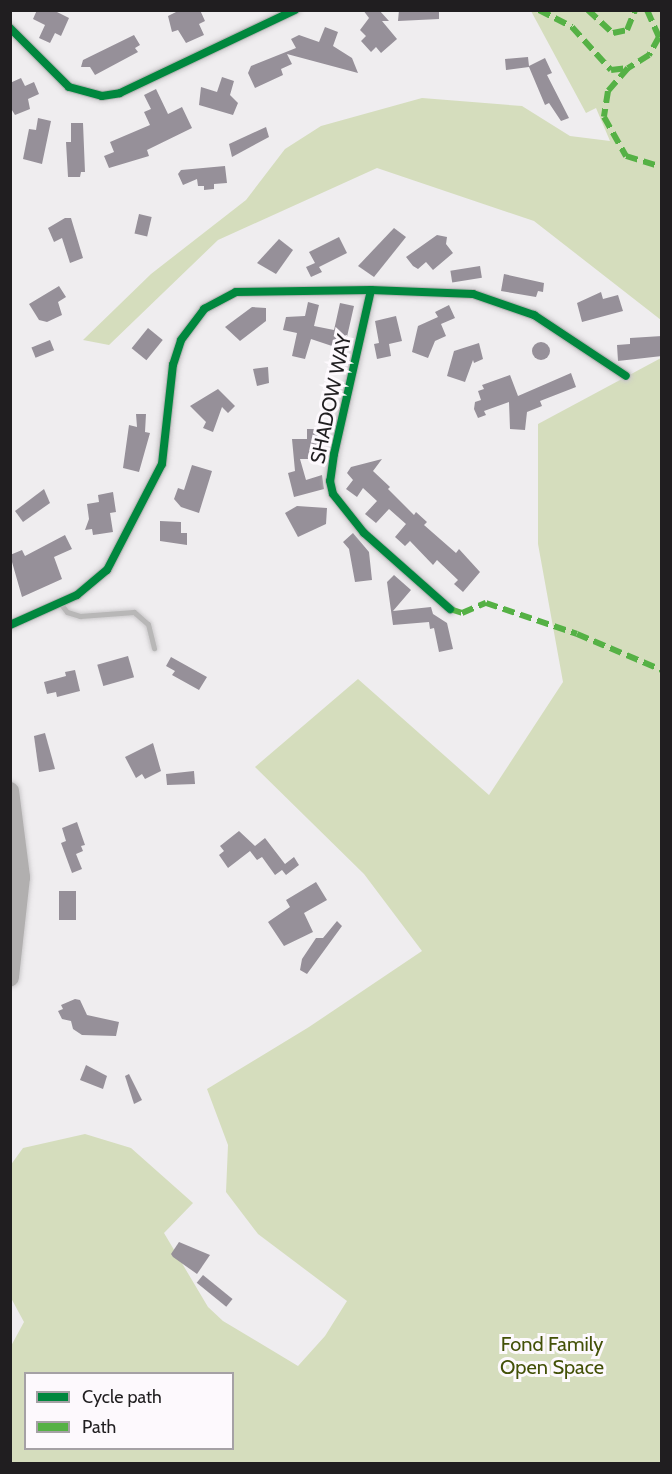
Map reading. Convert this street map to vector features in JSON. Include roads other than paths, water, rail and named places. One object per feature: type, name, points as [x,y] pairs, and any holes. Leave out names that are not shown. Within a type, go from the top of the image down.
[{"type":"main road","points":[[10,791],[21,877],[10,977]]},
{"type":"street","points":[[10,28],[69,87],[102,96],[120,93],[295,10]]},
{"type":"street","points":[[10,625],[60,603],[94,584],[107,570],[145,503],[166,442],[176,352],[204,309],[236,292],[256,289],[451,291],[508,303],[561,330],[626,376]]},
{"type":"street","name":"SHADOW WAY","points":[[371,290],[334,454],[330,481],[333,494],[364,533],[450,609]]},
{"type":"lane","points":[[60,603],[67,612],[80,616],[134,612],[148,624],[154,648]]},
{"type":"park label","name":"Fond Family Open Space","points":[[552,1356]]}]
